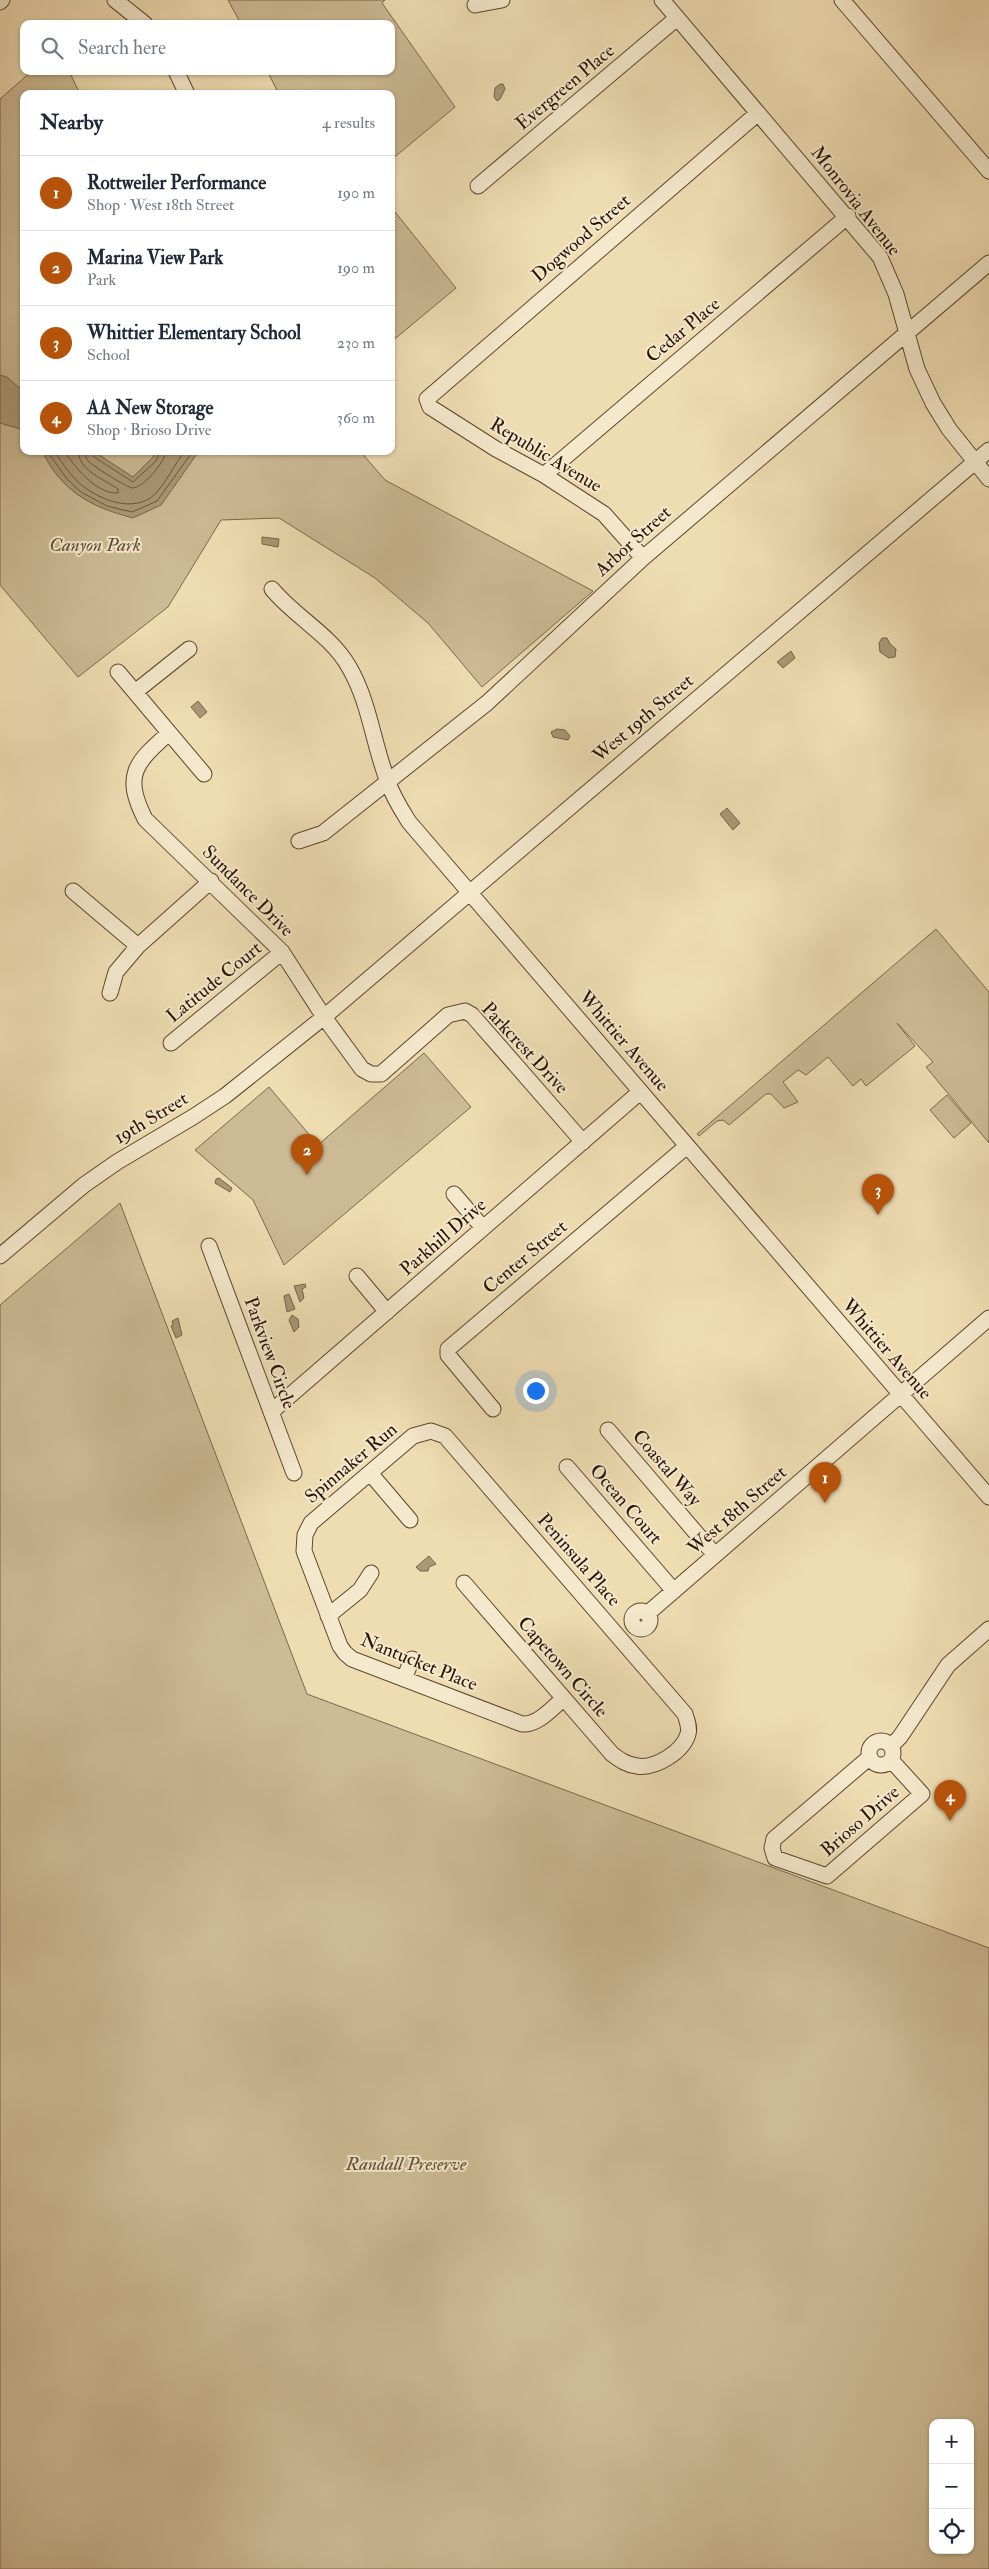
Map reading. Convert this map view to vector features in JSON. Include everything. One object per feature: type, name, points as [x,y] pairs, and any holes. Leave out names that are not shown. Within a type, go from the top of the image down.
[{"type":"street","points":[[115,0],[140,20]]},
{"type":"street","points":[[476,5],[502,0]]},
{"type":"street","name":"Monrovia Avenue","points":[[662,0],[848,216],[880,257],[896,294],[917,369],[933,403],[974,462],[989,479]]},
{"type":"street","points":[[842,0],[989,171]]},
{"type":"street","name":"Evergreen Place","points":[[478,186],[677,18]]},
{"type":"street","points":[[178,75],[185,90]]},
{"type":"street","name":"Dogwood Street","points":[[431,394],[758,113]]},
{"type":"street","name":"Cedar Place","points":[[544,475],[848,216]]},
{"type":"street","name":"Arbor Street","points":[[299,841],[323,833],[387,780],[487,703],[643,558],[989,263]]},
{"type":"street","name":"Republic Avenue","points":[[431,394],[427,399],[430,407],[496,449],[544,475],[604,514],[643,558]]},
{"type":"street","name":"West 19th Street","points":[[324,1017],[989,450]]},
{"type":"street","name":"Whittier Avenue","points":[[272,589],[286,606],[334,647],[348,665],[365,701],[387,780],[396,802],[409,822],[468,893],[989,1497]]},
{"type":"street","points":[[135,692],[189,649]]},
{"type":"street","points":[[118,672],[204,774]]},
{"type":"street","name":"Sundance Drive","points":[[169,733],[141,758],[134,772],[136,800],[145,819],[282,952],[324,1017]]},
{"type":"street","points":[[110,993],[116,972],[138,946],[211,881]]},
{"type":"street","points":[[74,891],[138,946]]},
{"type":"street","name":"Latitude Court","points":[[171,1043],[282,952]]},
{"type":"street","name":"Parkcrest Drive","points":[[324,1017],[362,1069],[371,1074],[381,1074],[448,1015],[466,1012],[472,1015],[583,1142]]},
{"type":"street","name":"19th Street","points":[[0,1256],[84,1185],[117,1162],[225,1096],[324,1017]]},
{"type":"street","name":"Parkhill Drive","points":[[271,1412],[640,1092]]},
{"type":"street","name":"Center Street","points":[[493,1409],[448,1355],[448,1349],[687,1146]]},
{"type":"street","points":[[454,1194],[483,1228]]},
{"type":"street","name":"Parkview Circle","points":[[209,1246],[294,1473]]},
{"type":"street","points":[[357,1276],[387,1312]]},
{"type":"street","name":"West 18th Street","points":[[612,1630],[640,1620],[989,1318]]},
{"type":"street","name":"Coastal Way","points":[[608,1430],[715,1555]]},
{"type":"street","name":"Spinnaker Run","points":[[305,1535],[311,1522],[413,1436],[431,1431]]},
{"type":"street","name":"Peninsula Place","points":[[431,1431],[445,1436],[685,1714],[688,1724],[684,1742],[661,1762],[638,1766]]},
{"type":"street","name":"Ocean Court","points":[[567,1467],[674,1591]]},
{"type":"street","points":[[370,1473],[410,1520]]},
{"type":"street","name":"Nantucket Place","points":[[305,1535],[304,1551],[328,1616],[345,1653],[352,1659],[522,1724],[530,1724],[539,1719],[563,1699]]},
{"type":"street","points":[[328,1616],[360,1590],[371,1573]]},
{"type":"street","name":"Capetown Circle","points":[[464,1584],[612,1754],[623,1762],[638,1766]]},
{"type":"street","name":"West 18th Street","points":[[626,1646],[636,1637],[640,1620]]},
{"type":"street","points":[[891,1753],[948,1665],[989,1629]]},
{"type":"street","points":[[404,1679],[412,1659]]},
{"type":"street","name":"Brioso Drive","points":[[884,1742],[891,1753],[922,1794],[828,1876],[775,1858],[772,1848],[774,1840],[870,1757],[870,1750],[874,1744],[884,1742]]},
{"type":"green space","points":[[228,0],[385,0],[382,3],[394,20],[239,20]]},
{"type":"green space","points":[[395,22],[455,107],[395,157],[395,90],[277,90],[269,75],[395,75]]},
{"type":"green space","name":"Canyon Park","points":[[27,75],[71,75],[78,90],[20,90],[20,455],[363,455],[385,480],[593,591],[482,687],[428,623],[375,578],[279,518],[221,520],[168,607],[78,677],[0,585],[0,99]]},
{"type":"green space","points":[[395,212],[456,288],[395,339]]},
{"type":"green space","points":[[936,929],[989,992],[989,1143],[926,1067],[933,1062],[897,1023],[915,1046],[866,1086],[861,1079],[853,1086],[828,1057],[806,1075],[798,1070],[783,1082],[798,1102],[784,1108],[771,1094],[766,1094],[729,1125],[723,1120],[717,1121],[699,1136],[697,1134]]},
{"type":"green space","points":[[424,1053],[471,1107],[284,1265],[253,1200],[195,1150],[269,1087],[318,1145]]},
{"type":"green space","points":[[947,1095],[971,1123],[954,1138],[930,1110]]},
{"type":"green space","name":"Randall Preserve","points":[[120,1203],[307,1694],[989,1948],[989,2569],[0,2569],[0,1305]]},
{"type":"water","points":[[503,84],[505,89],[497,101],[494,97],[495,88]]},
{"type":"water","points":[[0,375],[7,377],[20,388],[20,429],[0,423]]},
{"type":"water","points":[[44,455],[99,455],[133,477],[154,455],[196,455],[161,505],[133,518],[104,509],[79,496],[59,477]]},
{"type":"water","points":[[262,537],[279,539],[278,547],[262,544]]},
{"type":"water","points":[[882,638],[887,638],[896,649],[895,657],[889,658],[880,652],[879,643]]},
{"type":"water","points":[[791,651],[795,658],[783,668],[777,662]]},
{"type":"water","points":[[198,701],[207,712],[200,718],[191,707]]},
{"type":"water","points":[[557,729],[565,730],[570,736],[568,740],[553,737],[551,732]]},
{"type":"water","points":[[727,808],[740,823],[733,830],[720,814]]},
{"type":"water","points":[[219,1178],[232,1188],[230,1192],[215,1183],[216,1179]]},
{"type":"water","points":[[305,1284],[306,1287],[302,1289],[304,1298],[300,1302],[294,1286]]},
{"type":"water","points":[[289,1294],[295,1309],[287,1312],[284,1296]]},
{"type":"water","points":[[292,1315],[298,1319],[299,1327],[294,1332],[289,1320]]},
{"type":"water","points":[[178,1318],[182,1335],[176,1338],[171,1326],[173,1325],[172,1321]]},
{"type":"water","points":[[429,1556],[436,1564],[429,1567],[428,1571],[420,1571],[416,1567]]},
{"type":"place","name":"Marina View Park","points":[[307,1175]]},
{"type":"place","name":"Whittier Elementary School","points":[[878,1215]]},
{"type":"place","name":"Rottweiler Performance","points":[[825,1503]]},
{"type":"place","name":"AA New Storage","points":[[950,1821]]}]
